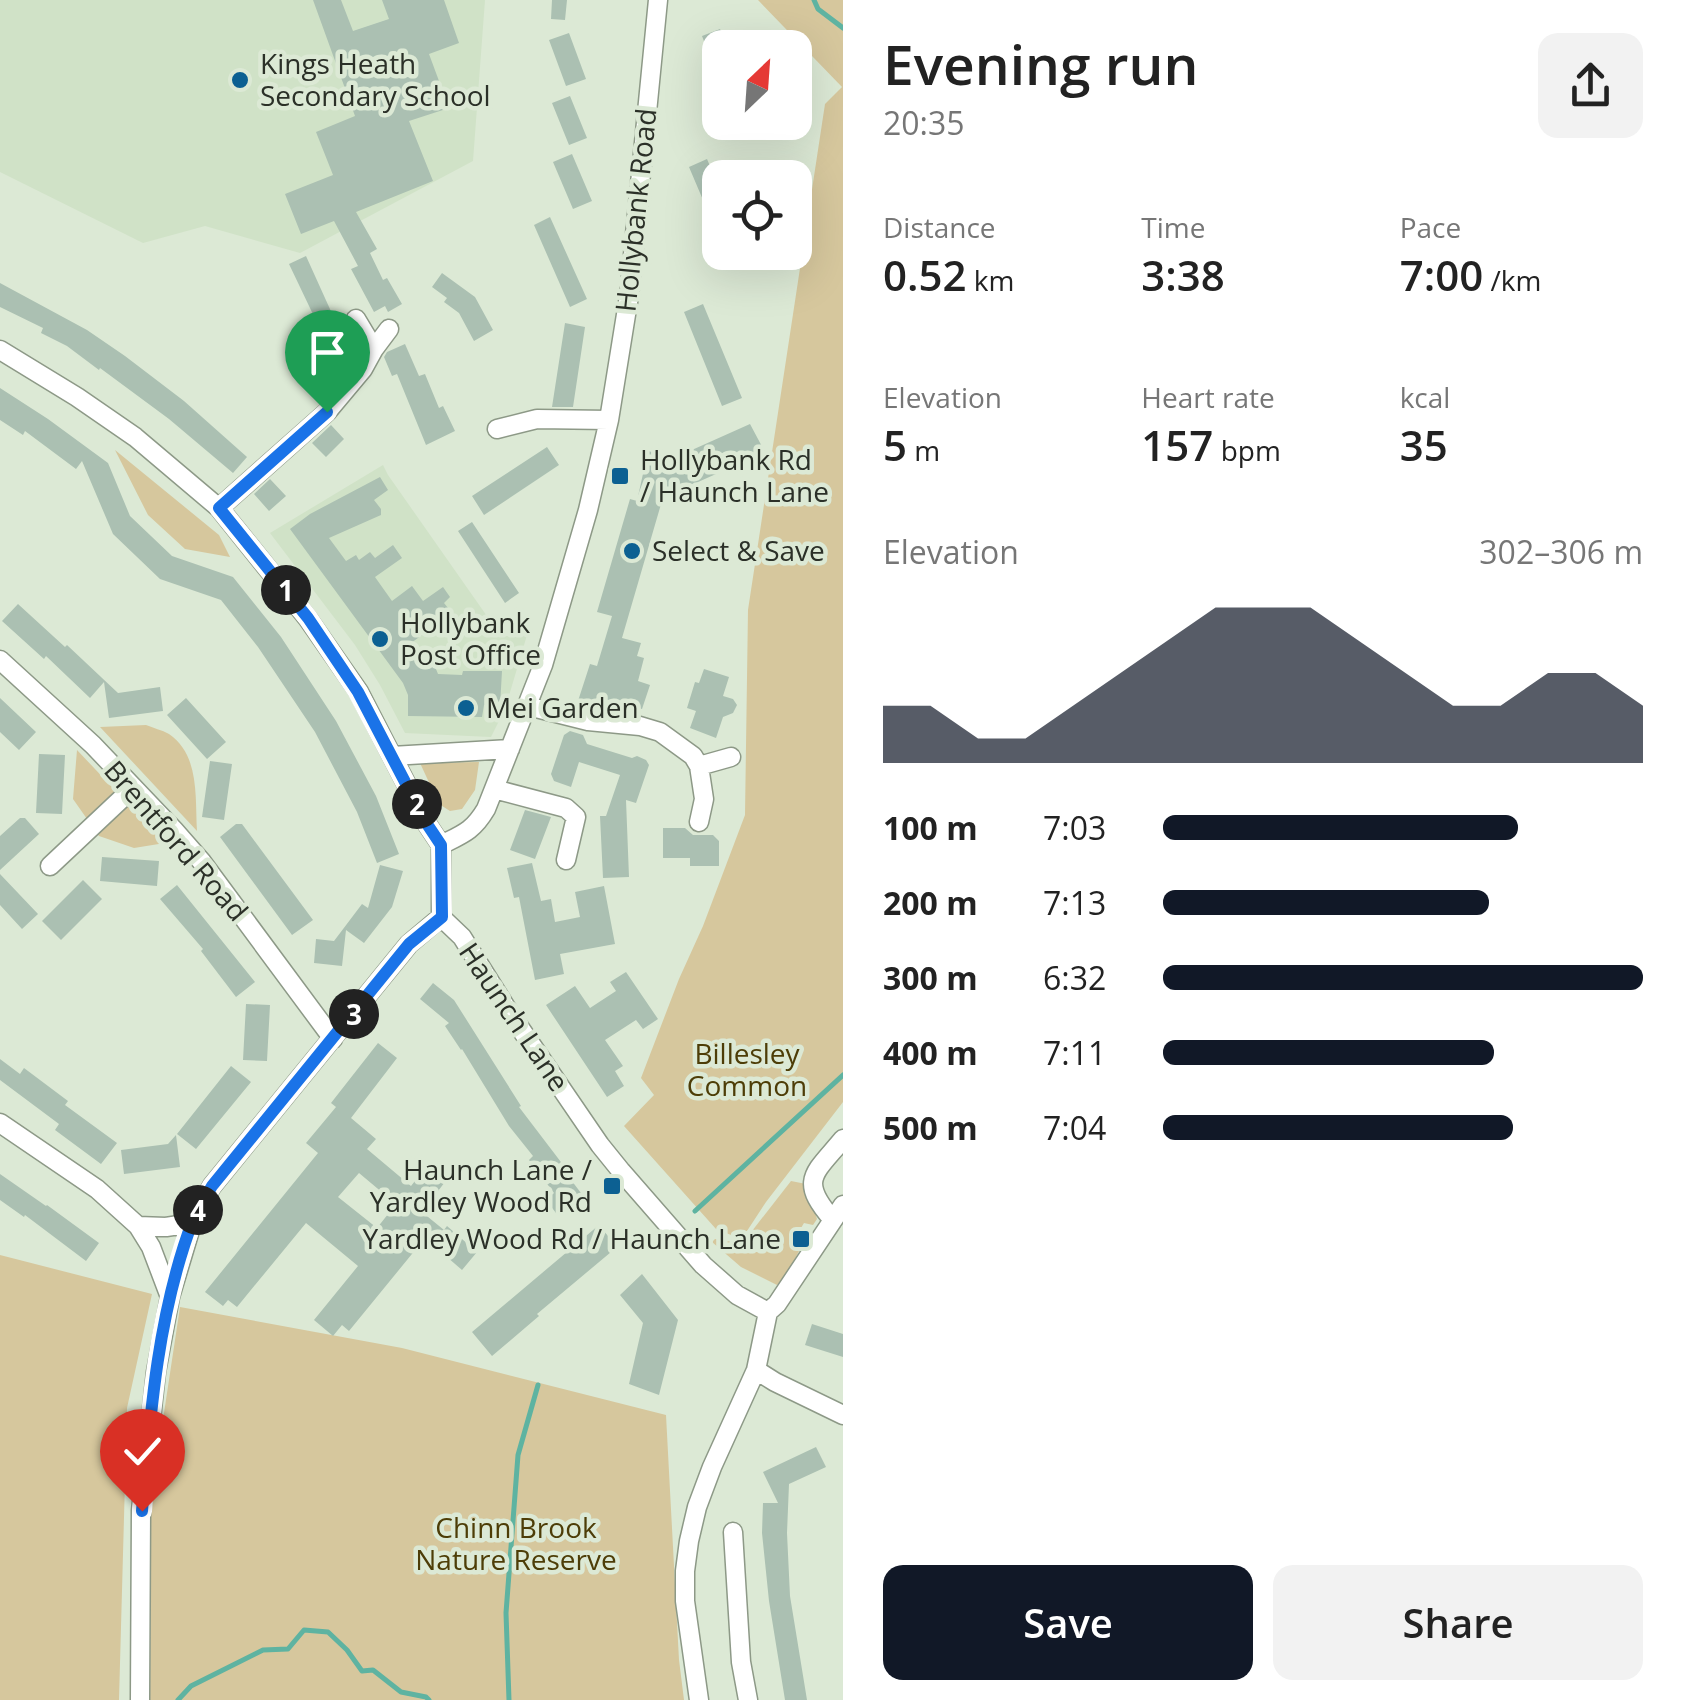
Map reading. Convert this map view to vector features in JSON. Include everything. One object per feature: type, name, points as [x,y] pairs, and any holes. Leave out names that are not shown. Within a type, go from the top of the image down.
[{"type":"street","name":"Hollybank Road","points":[[441,845],[468,832],[486,810],[544,666],[588,510],[609,420],[629,296],[658,0]]},
{"type":"street","points":[[356,320],[374,348]]},
{"type":"street","points":[[219,508],[327,412],[389,330]]},
{"type":"street","name":"Haunch Lane","points":[[0,350],[135,437],[219,508],[308,618],[358,692],[441,845],[442,917],[462,937],[620,1171],[703,1264],[738,1295],[768,1312]]},
{"type":"street","points":[[498,429],[537,419],[609,420]]},
{"type":"street","name":"Brentford Road","points":[[0,660],[93,745],[202,862],[333,1038]]},
{"type":"street","points":[[528,706],[588,721],[660,732],[693,756],[699,766],[704,799],[699,822]]},
{"type":"street","points":[[392,756],[510,749]]},
{"type":"street","points":[[699,766],[731,756]]},
{"type":"street","points":[[50,866],[132,788]]},
{"type":"street","points":[[494,789],[572,812],[576,817],[566,860]]},
{"type":"street","points":[[140,1700],[143,1494],[156,1372],[170,1297],[192,1223],[212,1186],[409,944],[442,917]]},
{"type":"street","points":[[0,1122],[97,1189],[138,1226],[170,1297]]},
{"type":"street","points":[[699,1700],[686,1601],[688,1542],[712,1466],[756,1370],[768,1312],[838,1213],[820,1206],[812,1180],[843,1139]]},
{"type":"street","points":[[138,1226],[192,1223]]},
{"type":"street","points":[[756,1370],[843,1414]]},
{"type":"street","points":[[732,1532],[741,1662],[748,1700]]},
{"type":"shaded area","name":"Kings Heath Secondary School","points":[[0,0],[485,0],[473,161],[300,253],[205,226],[143,243],[0,172]]},
{"type":"shaded area","points":[[383,465],[489,619],[530,625],[505,709],[491,737],[405,733],[355,645],[270,533]]},
{"type":"green space","name":"Billesley Common","points":[[758,0],[843,0],[843,1102],[747,1231],[731,1235],[716,1229],[624,1126],[654,1095],[641,1078],[745,815],[748,610],[800,270],[812,270],[812,189],[825,104],[842,87],[812,56],[812,30],[787,30]]},
{"type":"green space","points":[[115,450],[219,535],[230,557],[185,549],[148,515]]},
{"type":"green space","points":[[146,725],[169,734],[186,753],[194,778],[197,831],[100,727]]},
{"type":"green space","points":[[77,750],[165,843],[134,848],[99,836],[73,799]]},
{"type":"green space","points":[[479,762],[475,790],[462,809],[450,811],[439,804],[420,763]]},
{"type":"green space","points":[[791,1181],[806,1184],[817,1219],[813,1225],[804,1223],[795,1238],[802,1245],[777,1285],[741,1267],[712,1242],[715,1239],[738,1243]]},
{"type":"green space","points":[[0,1255],[152,1294],[127,1408],[119,1700],[0,1700]]},
{"type":"green space","name":"Chinn Brook Nature Reserve","points":[[180,1307],[402,1348],[666,1415],[684,1700],[150,1700],[151,1499]]},
{"type":"building","points":[[313,0],[341,0],[353,31],[389,19],[382,0],[444,0],[459,43],[429,54],[449,108],[409,121],[433,181],[356,212],[377,249],[370,253],[383,280],[387,278],[402,304],[388,312],[385,306],[374,312],[351,269],[358,266],[334,221],[301,234],[285,194],[333,175],[316,132],[355,116]]},
{"type":"building","points":[[552,0],[567,0],[565,20],[551,19]]},
{"type":"building","points":[[569,33],[586,79],[566,86],[549,40]]},
{"type":"building","points":[[570,96],[587,138],[569,145],[552,103]]},
{"type":"building","points":[[572,154],[592,201],[573,209],[553,162]]},
{"type":"building","points":[[702,161],[702,198],[689,167]]},
{"type":"building","points":[[550,217],[587,299],[570,307],[534,225]]},
{"type":"building","points":[[306,256],[343,345],[323,355],[311,333],[320,329],[289,264]]},
{"type":"building","points":[[442,273],[475,297],[493,330],[474,341],[459,313],[432,287]]},
{"type":"building","points":[[0,283],[87,330],[125,356],[247,457],[233,473],[100,368],[41,333],[43,328],[0,307]]},
{"type":"building","points":[[703,304],[742,398],[722,406],[684,312]]},
{"type":"building","points":[[565,323],[585,327],[573,407],[552,407]]},
{"type":"building","points":[[405,344],[419,376],[425,374],[439,408],[443,406],[455,431],[426,445],[397,374],[392,376],[384,357]]},
{"type":"building","points":[[0,388],[108,463],[130,516],[172,556],[233,577],[281,637],[336,721],[376,796],[399,854],[377,863],[357,812],[315,732],[221,600],[160,579],[113,534],[82,461],[76,469],[25,431],[23,435],[0,420]]},
{"type":"building","points":[[750,424],[765,452],[678,491],[666,487],[622,638],[641,643],[637,656],[644,658],[638,681],[650,685],[642,709],[600,698],[593,709],[580,706],[578,701],[590,664],[597,666],[612,616],[597,612],[630,499],[637,501],[648,451],[674,458]]},
{"type":"building","points":[[331,425],[344,439],[326,457],[312,443]]},
{"type":"building","points":[[547,447],[559,465],[484,515],[472,496]]},
{"type":"building","points":[[380,477],[388,490],[374,500],[381,515],[329,538],[346,561],[356,555],[359,560],[370,552],[375,558],[393,545],[402,558],[375,577],[392,601],[412,586],[423,601],[443,587],[450,597],[444,603],[452,613],[407,646],[422,667],[432,659],[438,674],[502,671],[500,706],[484,705],[482,717],[408,716],[408,695],[403,683],[290,529]]},
{"type":"building","points":[[270,479],[286,496],[269,511],[254,494]]},
{"type":"building","points":[[472,522],[519,593],[505,603],[458,531]]},
{"type":"building","points":[[18,604],[118,693],[160,687],[163,711],[109,718],[104,682],[90,698],[2,621]]},
{"type":"building","points":[[704,669],[729,677],[723,696],[737,705],[733,713],[723,717],[716,738],[690,728],[696,711],[687,708],[695,682],[699,683]]},
{"type":"building","points":[[0,698],[36,732],[19,750],[0,732]]},
{"type":"building","points":[[186,698],[226,742],[207,759],[167,715]]},
{"type":"building","points":[[570,731],[583,735],[587,744],[632,758],[637,756],[649,765],[636,803],[626,800],[629,877],[603,878],[600,816],[606,816],[620,775],[579,762],[571,787],[554,781],[551,774],[564,735]]},
{"type":"building","points":[[39,754],[65,755],[62,814],[36,813]]},
{"type":"building","points":[[210,761],[232,764],[224,820],[202,817]]},
{"type":"building","points":[[525,810],[551,817],[535,859],[510,850]]},
{"type":"building","points":[[25,818],[39,834],[0,870],[0,836]]},
{"type":"building","points":[[236,824],[242,824],[313,920],[292,935],[220,837]]},
{"type":"building","points":[[663,828],[685,828],[693,835],[713,835],[719,841],[719,866],[690,866],[690,858],[663,858]]},
{"type":"building","points":[[102,857],[159,861],[157,886],[100,881]]},
{"type":"building","points":[[532,863],[541,901],[551,899],[555,922],[580,917],[575,892],[604,886],[615,944],[560,954],[564,974],[535,980],[519,897],[514,898],[507,868]]},
{"type":"building","points":[[380,865],[403,871],[392,907],[364,943],[346,930],[342,966],[314,963],[316,939],[334,941],[362,904],[368,908]]},
{"type":"building","points":[[0,874],[38,914],[22,929],[0,905]]},
{"type":"building","points":[[83,880],[102,899],[61,940],[42,921]]},
{"type":"building","points":[[177,885],[255,982],[236,997],[203,949],[160,899]]},
{"type":"building","points":[[626,972],[658,1019],[643,1029],[636,1020],[605,1040],[623,1066],[615,1071],[624,1086],[607,1097],[546,1005],[575,986],[590,1008],[616,991],[610,982]]},
{"type":"building","points":[[433,983],[454,1000],[519,1107],[581,1193],[556,1213],[546,1200],[554,1193],[445,1026],[449,1023],[420,999]]},
{"type":"building","points":[[246,1004],[270,1005],[267,1061],[243,1060]]},
{"type":"building","points":[[378,1043],[397,1058],[351,1118],[376,1139],[367,1149],[411,1186],[429,1163],[448,1178],[422,1212],[444,1230],[447,1226],[477,1252],[462,1270],[425,1238],[349,1331],[342,1325],[333,1336],[314,1320],[358,1266],[306,1223],[237,1307],[228,1300],[223,1306],[205,1292],[318,1153],[306,1143],[336,1107],[331,1103]],"holes":[[[359,1173],[396,1204],[377,1228],[338,1197]]]},
{"type":"building","points":[[0,1059],[20,1074],[24,1068],[68,1101],[65,1105],[117,1143],[101,1164],[55,1130],[59,1124],[0,1080]]},
{"type":"building","points":[[231,1066],[251,1082],[196,1149],[177,1134]]},
{"type":"building","points":[[176,1135],[180,1167],[124,1174],[121,1150],[168,1144]]},
{"type":"building","points":[[0,1174],[99,1243],[86,1261],[0,1200]]},
{"type":"building","points":[[599,1225],[617,1247],[492,1356],[472,1332]]},
{"type":"building","points":[[642,1274],[678,1320],[659,1395],[629,1384],[643,1323],[620,1295]]},
{"type":"building","points":[[812,1324],[843,1334],[843,1357],[805,1345]]},
{"type":"building","points":[[816,1447],[826,1467],[789,1484],[790,1596],[807,1700],[785,1700],[762,1533],[763,1503],[778,1503],[763,1472]]},
{"type":"waterway","points":[[814,0],[818,9],[843,28]]},
{"type":"waterway","points":[[695,1211],[843,1075]]},
{"type":"waterway","points":[[509,1700],[506,1613],[518,1455],[538,1385]]},
{"type":"waterway","points":[[178,1700],[191,1686],[263,1650],[288,1649],[304,1630],[328,1632],[362,1671],[373,1670],[401,1692],[429,1700]]},
{"type":"place","name":"Kings Heath Secondary School","points":[[240,80]]},
{"type":"place","name":"Hollybank Rd / Haunch Lane","points":[[620,476]]},
{"type":"place","name":"Select & Save","points":[[632,551]]},
{"type":"place","name":"Hollybank Post Office","points":[[380,639]]},
{"type":"place","name":"Mei Garden","points":[[466,708]]},
{"type":"place","name":"Haunch Lane / Yardley Wood Rd","points":[[612,1186]]},
{"type":"place","name":"Yardley Wood Rd / Haunch Lane","points":[[801,1239]]},
{"type":"route","points":[[142,1511],[156,1372],[170,1297],[194,1217],[212,1186],[409,944],[442,917],[441,845],[358,692],[308,618],[219,508],[327,412]]}]
